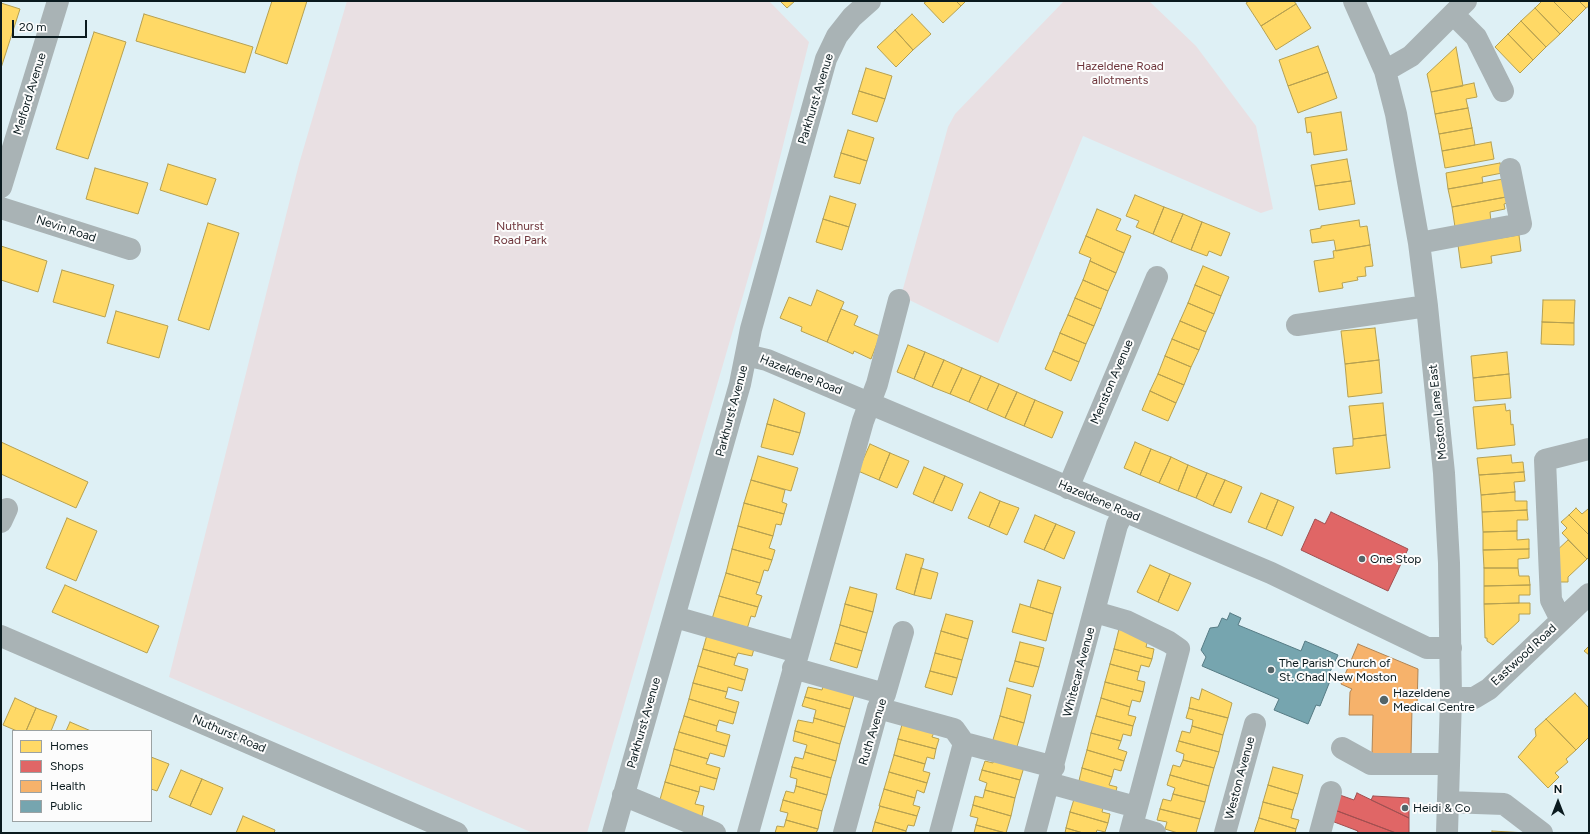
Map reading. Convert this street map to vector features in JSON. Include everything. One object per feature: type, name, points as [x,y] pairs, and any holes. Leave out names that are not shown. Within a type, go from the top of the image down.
[{"type":"street","name":"Melford Avenue","points":[[1,187],[58,1]]},
{"type":"street","name":"Parkhurst Avenue","points":[[612,833],[675,617],[746,355],[751,329],[826,60],[837,36],[852,17],[870,1]]},
{"type":"street","name":"Moston Lane East","points":[[1354,1],[1385,71],[1396,114],[1419,243],[1427,306],[1444,473],[1451,698],[1447,833]]},
{"type":"street","points":[[1385,71],[1411,56],[1460,8],[1503,91]]},
{"type":"street","points":[[1419,243],[1521,224],[1510,169]]},
{"type":"street","name":"Nevin Road","points":[[1,208],[130,249]]},
{"type":"street","name":"Menston Avenue","points":[[1068,488],[1157,277]]},
{"type":"street","points":[[748,833],[795,660],[863,421],[877,384],[899,300]]},
{"type":"street","points":[[1298,326],[1427,306]]},
{"type":"street","name":"Hazeldene Road","points":[[746,355],[767,360],[1271,574],[1427,648],[1450,648]]},
{"type":"street","points":[[1561,620],[1551,600],[1545,460],[1589,449]]},
{"type":"street","name":"Whitecar Avenue","points":[[1035,833],[1118,525],[1124,512]]},
{"type":"street","name":"Eastwood Road","points":[[1451,698],[1474,698],[1489,689],[1589,594]]},
{"type":"street","points":[[1095,612],[1126,621],[1169,642],[1179,649],[1133,822]]},
{"type":"street","points":[[675,617],[795,660],[882,701],[954,729],[964,743],[1051,775],[1155,833]]},
{"type":"street","name":"Ruth Avenue","points":[[844,833],[903,632]]},
{"type":"street","name":"Nuthurst Road","points":[[1,636],[457,833]]},
{"type":"street","name":"Weston Avenue","points":[[1225,833],[1255,724]]},
{"type":"street","points":[[940,833],[964,743]]},
{"type":"street","points":[[1342,748],[1371,764],[1449,764]]},
{"type":"street","points":[[1320,833],[1331,792]]},
{"type":"street","points":[[623,796],[715,833]]},
{"type":"street","points":[[1448,802],[1504,804],[1542,833]]},
{"type":"green space","name":"Nuthurst Road Park","points":[[347,1],[769,1],[809,42],[760,237],[587,833],[533,833],[169,677],[299,164]]},
{"type":"green space","name":"Hazeldene Road allotments","points":[[1064,1],[1149,1],[1196,46],[1256,126],[1273,209],[1261,213],[1083,136],[998,343],[901,296],[948,127],[955,114]]},
{"type":"building: Homes","points":[[272,1],[307,1],[287,64],[255,53]]},
{"type":"building: Homes","points":[[780,1],[795,1],[787,8]]},
{"type":"building: Homes","points":[[927,1],[956,1],[961,6],[943,23],[924,3]]},
{"type":"building: Homes","points":[[956,1],[966,1],[961,6]]},
{"type":"building: Homes","points":[[1249,1],[1294,1],[1296,4],[1261,26],[1246,3]]},
{"type":"building: Homes","points":[[1542,1],[1553,1],[1573,21],[1560,34],[1535,8]]},
{"type":"building: Homes","points":[[1553,1],[1579,1],[1586,8],[1573,21]]},
{"type":"building: Homes","points":[[1579,1],[1589,1],[1589,6],[1586,8]]},
{"type":"building: Homes","points":[[1,3],[20,9],[1,68]]},
{"type":"building: Homes","points":[[1296,4],[1311,28],[1276,50],[1261,26]]},
{"type":"building: Homes","points":[[1535,8],[1560,34],[1546,47],[1521,21]]},
{"type":"building: Homes","points":[[144,14],[253,47],[245,73],[136,41]]},
{"type":"building: Homes","points":[[912,14],[931,34],[913,50],[895,30]]},
{"type":"building: Homes","points":[[1521,21],[1546,47],[1533,60],[1508,34]]},
{"type":"building: Homes","points":[[895,30],[913,50],[896,67],[877,47]]},
{"type":"building: Homes","points":[[94,32],[126,42],[88,159],[56,149]]},
{"type":"building: Homes","points":[[1508,34],[1533,60],[1520,73],[1495,47]]},
{"type":"building: Homes","points":[[1318,46],[1328,72],[1288,86],[1279,60]]},
{"type":"building: Homes","points":[[1456,47],[1463,86],[1431,92],[1427,74]]},
{"type":"building: Homes","points":[[866,68],[892,76],[885,99],[859,91]]},
{"type":"building: Homes","points":[[1328,72],[1337,98],[1298,113],[1288,86]]},
{"type":"building: Homes","points":[[1474,83],[1477,97],[1466,99],[1468,108],[1435,114],[1431,92]]},
{"type":"building: Homes","points":[[859,91],[885,99],[877,122],[852,114]]},
{"type":"building: Homes","points":[[1468,108],[1472,128],[1439,134],[1435,114]]},
{"type":"building: Homes","points":[[1341,112],[1347,150],[1314,155],[1311,132],[1307,133],[1305,118]]},
{"type":"building: Homes","points":[[1472,128],[1475,145],[1442,151],[1439,134]]},
{"type":"building: Homes","points":[[848,130],[874,138],[867,161],[841,153]]},
{"type":"building: Homes","points":[[1491,142],[1494,159],[1445,168],[1442,151]]},
{"type":"building: Homes","points":[[841,153],[867,161],[860,184],[834,177]]},
{"type":"building: Homes","points":[[1347,159],[1351,181],[1315,186],[1311,165]]},
{"type":"building: Homes","points":[[1500,163],[1502,173],[1482,177],[1483,183],[1448,189],[1446,173]]},
{"type":"building: Homes","points":[[168,164],[216,179],[207,205],[160,190]]},
{"type":"building: Homes","points":[[95,168],[148,183],[138,214],[86,199]]},
{"type":"building: Homes","points":[[1503,179],[1506,197],[1452,207],[1448,189]]},
{"type":"building: Homes","points":[[1351,181],[1355,204],[1319,210],[1315,186]]},
{"type":"building: Homes","points":[[1135,195],[1164,207],[1153,234],[1136,227],[1139,221],[1126,216]]},
{"type":"building: Homes","points":[[830,196],[856,204],[849,227],[823,219]]},
{"type":"building: Homes","points":[[1506,197],[1507,203],[1504,204],[1505,209],[1490,212],[1491,222],[1455,227],[1452,207]]},
{"type":"building: Homes","points":[[1164,207],[1183,214],[1171,242],[1153,234]]},
{"type":"building: Homes","points":[[1097,209],[1121,219],[1116,230],[1131,236],[1124,253],[1086,236]]},
{"type":"building: Homes","points":[[1183,214],[1202,222],[1191,250],[1171,242]]},
{"type":"building: Homes","points":[[823,219],[849,227],[842,250],[816,242]]},
{"type":"building: Homes","points":[[1359,220],[1360,227],[1367,226],[1370,245],[1336,251],[1334,240],[1312,243],[1310,230],[1321,228],[1321,226]]},
{"type":"building: Homes","points":[[1202,222],[1230,233],[1221,256],[1209,251],[1207,256],[1191,250]]},
{"type":"building: Homes","points":[[208,223],[239,233],[209,330],[178,320]]},
{"type":"building: Homes","points":[[1519,235],[1521,251],[1491,256],[1492,263],[1461,268],[1458,245]]},
{"type":"building: Homes","points":[[1086,236],[1124,253],[1116,273],[1090,261],[1091,258],[1079,253]]},
{"type":"building: Homes","points":[[1370,245],[1373,266],[1365,267],[1366,276],[1357,277],[1358,280],[1342,283],[1343,288],[1319,292],[1314,261],[1334,258],[1333,251]]},
{"type":"building: Homes","points":[[1,246],[47,261],[38,292],[1,280]]},
{"type":"building: Homes","points":[[1090,261],[1116,273],[1108,291],[1083,280]]},
{"type":"building: Homes","points":[[1203,266],[1229,277],[1221,296],[1195,285]]},
{"type":"building: Homes","points":[[62,270],[114,285],[105,317],[53,302]]},
{"type":"building: Homes","points":[[1083,280],[1108,291],[1101,309],[1075,298]]},
{"type":"building: Homes","points":[[1195,285],[1221,296],[1214,314],[1188,303]]},
{"type":"building: Homes","points":[[817,290],[844,302],[827,342],[801,331],[802,327],[780,318],[789,297],[811,306]]},
{"type":"building: Homes","points":[[1075,298],[1101,309],[1094,326],[1068,315]]},
{"type":"building: Homes","points":[[1543,300],[1575,300],[1574,323],[1542,322]]},
{"type":"building: Homes","points":[[1188,303],[1214,314],[1206,332],[1180,321]]},
{"type":"building: Homes","points":[[841,309],[858,316],[854,325],[880,336],[871,359],[854,351],[853,354],[827,342]]},
{"type":"building: Homes","points":[[116,311],[168,326],[159,358],[107,343]]},
{"type":"building: Homes","points":[[1068,315],[1094,326],[1086,344],[1060,333]]},
{"type":"building: Homes","points":[[1180,321],[1206,332],[1199,350],[1172,339]]},
{"type":"building: Homes","points":[[1542,322],[1574,323],[1574,345],[1541,344]]},
{"type":"building: Homes","points":[[1375,328],[1379,360],[1345,364],[1341,331]]},
{"type":"building: Homes","points":[[1060,333],[1086,344],[1079,362],[1053,351]]},
{"type":"building: Homes","points":[[1172,339],[1199,350],[1191,367],[1165,356]]},
{"type":"building: Homes","points":[[908,345],[925,352],[914,379],[897,372]]},
{"type":"building: Homes","points":[[1053,351],[1079,362],[1071,381],[1045,369]]},
{"type":"building: Homes","points":[[925,352],[944,360],[932,387],[914,379]]},
{"type":"building: Homes","points":[[1507,352],[1509,374],[1473,378],[1471,356]]},
{"type":"building: Homes","points":[[1165,356],[1191,367],[1184,385],[1158,374]]},
{"type":"building: Homes","points":[[944,360],[962,368],[950,394],[932,387]]},
{"type":"building: Homes","points":[[1379,360],[1382,393],[1348,397],[1345,364]]},
{"type":"building: Homes","points":[[962,368],[981,376],[969,402],[950,394]]},
{"type":"building: Homes","points":[[1158,374],[1184,385],[1176,403],[1150,391]]},
{"type":"building: Homes","points":[[1509,374],[1511,398],[1475,401],[1473,378]]},
{"type":"building: Homes","points":[[981,376],[999,384],[987,410],[969,402]]},
{"type":"building: Homes","points":[[999,384],[1017,392],[1005,418],[987,410]]},
{"type":"building: Homes","points":[[1150,391],[1176,403],[1168,421],[1142,410]]},
{"type":"building: Homes","points":[[1017,392],[1035,400],[1024,426],[1005,418]]},
{"type":"building: Homes","points":[[774,399],[805,413],[800,433],[767,424]]},
{"type":"building: Homes","points":[[1035,400],[1063,412],[1052,438],[1024,426]]},
{"type":"building: Homes","points":[[1383,403],[1386,435],[1353,439],[1349,406]]},
{"type":"building: Homes","points":[[1505,404],[1506,411],[1510,410],[1515,445],[1477,449],[1473,407]]},
{"type":"building: Homes","points":[[767,424],[800,433],[793,455],[761,447]]},
{"type":"building: Homes","points":[[1386,435],[1390,468],[1336,474],[1333,448],[1353,446],[1353,439]]},
{"type":"building: Homes","points":[[1,442],[88,482],[76,508],[1,474]]},
{"type":"building: Homes","points":[[1135,442],[1151,449],[1140,475],[1124,468]]},
{"type":"building: Homes","points":[[870,444],[890,453],[879,480],[858,471]]},
{"type":"building: Homes","points":[[1151,449],[1171,457],[1159,483],[1140,475]]},
{"type":"building: Homes","points":[[890,453],[909,461],[897,488],[879,480]]},
{"type":"building: Homes","points":[[1511,455],[1512,463],[1523,462],[1524,472],[1479,475],[1477,458]]},
{"type":"building: Homes","points":[[758,456],[798,468],[791,491],[751,480]]},
{"type":"building: Homes","points":[[1171,457],[1188,465],[1178,491],[1159,483]]},
{"type":"building: Homes","points":[[1188,465],[1207,473],[1196,498],[1178,491]]},
{"type":"building: Homes","points":[[924,467],[945,476],[933,503],[913,494]]},
{"type":"building: Homes","points":[[1524,472],[1525,481],[1514,482],[1515,492],[1481,495],[1479,475]]},
{"type":"building: Homes","points":[[1207,473],[1225,480],[1213,506],[1196,498]]},
{"type":"building: Homes","points":[[945,476],[963,484],[952,511],[933,503]]},
{"type":"building: Homes","points":[[751,480],[785,490],[782,502],[787,504],[784,514],[744,503]]},
{"type":"building: Homes","points":[[1225,480],[1242,487],[1231,513],[1213,506]]},
{"type":"building: Homes","points":[[980,492],[1000,501],[989,527],[968,518]]},
{"type":"building: Homes","points":[[1515,492],[1515,501],[1527,501],[1527,510],[1482,512],[1481,495]]},
{"type":"building: Homes","points":[[1261,493],[1278,500],[1266,529],[1248,522]]},
{"type":"building: Homes","points":[[1278,500],[1294,507],[1282,536],[1266,529]]},
{"type":"building: Homes","points":[[1000,501],[1019,508],[1007,535],[989,527]]},
{"type":"building: Homes","points":[[744,503],[784,514],[781,525],[776,524],[773,536],[738,526]]},
{"type":"building: Homes","points":[[1576,508],[1582,514],[1588,509],[1589,510],[1589,535],[1569,515]]},
{"type":"building: Homes","points":[[1527,510],[1528,520],[1517,520],[1517,531],[1483,532],[1482,512]]},
{"type":"building: Homes","points":[[1035,515],[1056,524],[1044,550],[1024,542]]},
{"type":"building: Homes","points":[[1569,515],[1589,535],[1589,557],[1587,559],[1562,533],[1567,528],[1561,522]]},
{"type":"building: Homes","points":[[67,518],[97,531],[76,581],[46,568]]},
{"type":"building: Homes","points":[[1056,524],[1075,532],[1064,559],[1044,550]]},
{"type":"building: Homes","points":[[738,526],[773,536],[769,548],[775,550],[772,560],[732,549]]},
{"type":"building: Homes","points":[[1517,531],[1517,540],[1529,539],[1529,549],[1483,550],[1483,532]]},
{"type":"building: Homes","points":[[1568,540],[1587,559],[1568,577],[1568,582],[1554,582],[1553,554]]},
{"type":"building: Homes","points":[[732,549],[772,560],[768,571],[764,570],[760,583],[726,573]]},
{"type":"building: Homes","points":[[1529,549],[1529,558],[1518,559],[1518,568],[1484,568],[1483,550]]},
{"type":"building: Homes","points":[[906,554],[924,559],[914,595],[896,589]]},
{"type":"building: Homes","points":[[1150,565],[1170,574],[1158,602],[1137,592]]},
{"type":"building: Homes","points":[[921,568],[938,573],[931,599],[914,595]]},
{"type":"building: Homes","points":[[1484,568],[1518,568],[1519,576],[1529,576],[1530,585],[1484,586]]},
{"type":"building: Homes","points":[[726,573],[760,583],[756,594],[762,596],[758,607],[719,596]]},
{"type":"building: Homes","points":[[1170,574],[1191,583],[1178,611],[1158,602]]},
{"type":"building: Homes","points":[[1038,580],[1061,587],[1053,614],[1030,607]]},
{"type":"building: Homes","points":[[65,585],[159,626],[147,653],[52,612]]},
{"type":"building: Homes","points":[[1530,585],[1530,595],[1519,595],[1519,603],[1484,604],[1484,586]]},
{"type":"building: Homes","points":[[850,587],[877,594],[873,612],[845,604]]},
{"type":"building: Homes","points":[[719,596],[758,607],[755,617],[751,616],[747,629],[712,619]]},
{"type":"building: Homes","points":[[1530,603],[1530,614],[1519,614],[1519,621],[1493,645],[1487,641],[1487,638],[1485,638],[1484,604]]},
{"type":"building: Homes","points":[[845,604],[873,612],[867,633],[840,625]]},
{"type":"building: Homes","points":[[1020,604],[1053,614],[1046,641],[1012,632]]},
{"type":"building: Homes","points":[[946,614],[973,621],[968,639],[941,631]]},
{"type":"building: Homes","points":[[840,625],[867,633],[862,651],[835,643]]},
{"type":"building: Homes","points":[[1120,625],[1148,639],[1146,647],[1154,649],[1152,659],[1114,649]]},
{"type":"building: Homes","points":[[708,631],[755,645],[752,656],[738,653],[736,658],[703,649]]},
{"type":"building: Homes","points":[[941,631],[968,639],[962,660],[935,653]]},
{"type":"building: Homes","points":[[1020,642],[1044,648],[1039,667],[1015,661]]},
{"type":"building: Homes","points":[[835,643],[862,651],[857,668],[830,660]]},
{"type":"building: Homes","points":[[1589,646],[1589,655],[1584,651]]},
{"type":"building: Homes","points":[[703,649],[736,658],[734,665],[748,669],[745,680],[698,666]]},
{"type":"building: Homes","points":[[1114,649],[1152,659],[1149,667],[1141,665],[1139,672],[1110,664]]},
{"type":"building: Homes","points":[[935,653],[962,660],[957,678],[930,671]]},
{"type":"building: Homes","points":[[1015,661],[1039,667],[1033,687],[1009,681]]},
{"type":"building: Homes","points":[[1110,664],[1139,672],[1137,680],[1145,682],[1143,692],[1105,682]]},
{"type":"building: Homes","points":[[698,666],[745,680],[742,691],[728,687],[727,692],[693,683]]},
{"type":"building: Homes","points":[[930,671],[957,678],[952,695],[925,687]]},
{"type":"building: Homes","points":[[1105,682],[1143,692],[1140,702],[1132,700],[1130,707],[1101,698]]},
{"type":"building: Homes","points":[[693,683],[727,692],[725,698],[739,702],[736,713],[689,699]]},
{"type":"building: Homes","points":[[824,683],[855,692],[850,709],[805,697],[808,687],[822,690]]},
{"type":"building: Homes","points":[[1007,688],[1031,695],[1024,723],[1000,716]]},
{"type":"building: Homes","points":[[1202,689],[1232,703],[1228,718],[1189,708],[1191,697],[1199,700]]},
{"type":"building: Homes","points":[[1575,693],[1589,708],[1589,737],[1576,750],[1546,719]]},
{"type":"building: Homes","points":[[805,697],[850,709],[845,727],[814,718],[816,710],[802,706]]},
{"type":"building: Homes","points":[[15,698],[36,708],[26,730],[15,730],[3,725]]},
{"type":"building: Homes","points":[[1101,698],[1130,707],[1128,715],[1136,717],[1133,726],[1096,716]]},
{"type":"building: Homes","points":[[689,699],[736,713],[733,724],[719,720],[717,726],[684,716]]},
{"type":"building: Homes","points":[[36,708],[57,716],[51,730],[26,730]]},
{"type":"building: Homes","points":[[1189,708],[1228,718],[1223,735],[1192,726],[1193,720],[1186,718]]},
{"type":"building: Homes","points":[[684,716],[717,726],[716,731],[730,735],[727,746],[679,732]]},
{"type":"building: Homes","points":[[1000,716],[1024,723],[1016,750],[992,743]]},
{"type":"building: Homes","points":[[1096,716],[1133,726],[1131,736],[1123,734],[1121,741],[1091,733]]},
{"type":"building: Homes","points":[[814,718],[845,727],[840,744],[795,731],[798,720],[813,723]]},
{"type":"building: Homes","points":[[1546,719],[1576,750],[1566,759],[1568,762],[1555,773],[1559,777],[1548,788],[1518,757],[1536,736],[1535,729]]},
{"type":"building: Homes","points":[[903,721],[935,730],[932,737],[939,739],[936,749],[898,739]]},
{"type":"building: Homes","points":[[70,722],[89,730],[66,730]]},
{"type":"building: Homes","points":[[1192,726],[1223,735],[1219,752],[1179,741],[1182,731],[1190,733]]},
{"type":"building: Homes","points":[[795,731],[840,744],[836,761],[805,752],[807,745],[793,741]]},
{"type":"building: Homes","points":[[679,732],[727,746],[724,757],[710,753],[708,759],[674,749]]},
{"type":"building: Homes","points":[[1091,733],[1121,741],[1118,749],[1127,752],[1124,761],[1087,750]]},
{"type":"building: Homes","points":[[898,739],[936,749],[934,759],[927,757],[925,764],[894,755]]},
{"type":"building: Homes","points":[[1179,741],[1219,752],[1214,768],[1183,760],[1184,754],[1176,751]]},
{"type":"building: Homes","points":[[674,749],[708,759],[706,764],[720,768],[717,779],[670,765]]},
{"type":"building: Homes","points":[[1087,750],[1124,761],[1121,771],[1114,769],[1112,777],[1082,768]]},
{"type":"building: Homes","points":[[805,752],[836,761],[831,778],[792,767],[795,757],[803,759]]},
{"type":"building: Homes","points":[[894,755],[925,764],[923,771],[930,773],[927,783],[889,772]]},
{"type":"building: Homes","points":[[995,755],[1025,764],[1020,780],[982,770],[985,761],[993,763]]},
{"type":"building: Homes","points":[[152,757],[169,764],[157,791],[152,789]]},
{"type":"building: Homes","points":[[1183,760],[1214,768],[1209,786],[1170,775],[1173,765],[1180,767]]},
{"type":"building: Homes","points":[[670,765],[717,779],[714,790],[700,786],[699,792],[665,782]]},
{"type":"building: Homes","points":[[792,767],[831,778],[827,795],[796,786],[797,779],[790,777]]},
{"type":"building: Homes","points":[[1273,767],[1303,775],[1298,794],[1268,785]]},
{"type":"building: Homes","points":[[1082,768],[1112,777],[1109,785],[1117,787],[1115,795],[1078,785]]},
{"type":"building: Homes","points":[[181,770],[202,779],[190,806],[169,797]]},
{"type":"building: Homes","points":[[982,770],[1020,780],[1015,798],[985,790],[987,783],[979,780]]},
{"type":"building: Homes","points":[[889,772],[927,783],[924,793],[917,790],[915,798],[884,789]]},
{"type":"building: Homes","points":[[1170,775],[1209,786],[1205,802],[1173,794],[1175,788],[1167,785]]},
{"type":"building: Homes","points":[[202,779],[223,788],[211,815],[190,806]]},
{"type":"building: Homes","points":[[665,782],[699,792],[695,804],[704,806],[701,821],[659,803]]},
{"type":"building: Homes","points":[[1268,785],[1298,794],[1293,810],[1263,802]]},
{"type":"building: Homes","points":[[796,786],[827,795],[822,811],[783,800],[786,791],[794,793]]},
{"type":"building: Homes","points":[[884,789],[915,798],[913,805],[920,807],[917,816],[879,806]]},
{"type":"building: Homes","points":[[985,790],[1015,798],[1011,816],[973,805],[975,796],[983,798]]},
{"type":"building: Homes","points":[[1173,794],[1205,802],[1200,819],[1160,809],[1163,799],[1171,801]]},
{"type":"building: Homes","points":[[1075,796],[1104,804],[1102,812],[1110,814],[1108,823],[1070,812]]},
{"type":"building: Homes","points":[[783,800],[822,811],[818,829],[786,820],[788,813],[780,811]]},
{"type":"building: Homes","points":[[1263,802],[1293,810],[1291,818],[1299,820],[1296,829],[1259,818]]},
{"type":"building: Homes","points":[[973,805],[1011,816],[1006,833],[976,825],[978,818],[970,816]]},
{"type":"building: Homes","points":[[880,806],[917,816],[914,826],[908,825],[906,831],[875,822]]},
{"type":"building: Homes","points":[[1160,809],[1200,819],[1196,833],[1178,833],[1165,829],[1167,822],[1157,820]]},
{"type":"building: Homes","points":[[1070,812],[1108,823],[1105,832],[1097,830],[1096,833],[1083,833],[1066,828]]},
{"type":"building: Homes","points":[[243,816],[275,830],[274,833],[236,833]]},
{"type":"building: Homes","points":[[1259,818],[1296,829],[1295,833],[1254,833]]},
{"type":"building: Homes","points":[[786,820],[818,829],[816,833],[775,833],[777,826],[784,827]]},
{"type":"building: Homes","points":[[875,822],[906,831],[906,833],[872,833]]},
{"type":"building: Homes","points":[[976,825],[1005,833],[974,833]]},
{"type":"building: Homes","points":[[1066,828],[1083,833],[1065,833]]},
{"type":"building: Homes","points":[[1492,831],[1527,833],[1492,833]]},
{"type":"building: Shops","name":"One Stop","points":[[1331,512],[1408,549],[1388,591],[1301,550],[1315,519],[1325,524]]},
{"type":"building: Shops","points":[[1357,793],[1409,818],[1409,833],[1396,833],[1332,809],[1337,794],[1354,800]]},
{"type":"building: Shops","points":[[1373,796],[1409,798],[1409,818],[1371,800]]},
{"type":"building: Shops","points":[[1332,809],[1396,833],[1357,833],[1358,831],[1329,820]]},
{"type":"building: Health","name":"Hazeldene Medical Centre","points":[[1358,644],[1418,669],[1417,708],[1412,708],[1411,755],[1372,754],[1373,715],[1349,715],[1350,692],[1352,689],[1341,684]]},
{"type":"building: Public","name":"The Parish Church of St. Chad New Moston","points":[[1230,613],[1241,618],[1238,625],[1301,651],[1305,641],[1338,655],[1329,674],[1332,676],[1320,706],[1316,705],[1308,724],[1274,710],[1279,699],[1202,666],[1206,657],[1201,650],[1210,628],[1218,627],[1222,618],[1227,620]]},
{"type":"place","name":"One Stop","points":[[1362,559]]},
{"type":"place","name":"The Parish Church of St. Chad New Moston","points":[[1271,670]]},
{"type":"place","name":"Hazeldene Medical Centre","points":[[1384,700]]},
{"type":"place","name":"Heidi & Co","points":[[1405,808]]}]
